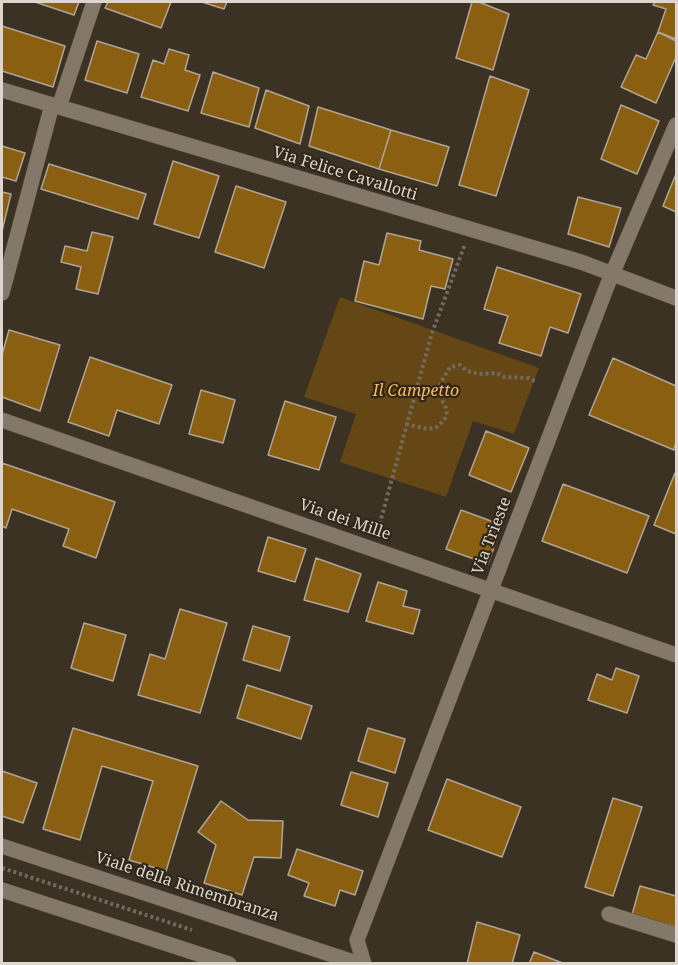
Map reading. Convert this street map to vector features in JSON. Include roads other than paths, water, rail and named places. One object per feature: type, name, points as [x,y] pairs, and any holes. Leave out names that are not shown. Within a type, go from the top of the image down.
[{"type":"street","points":[[2,293],[56,106],[94,2]]},
{"type":"street","name":"Via Felice Cavallotti","points":[[2,90],[581,262],[676,298]]},
{"type":"street","name":"Via Trieste","points":[[356,963],[357,940],[613,274],[676,125]]},
{"type":"street","name":"Via dei Mille","points":[[2,420],[676,655]]},
{"type":"street","name":"Viale della Rimembranza","points":[[2,846],[356,963]]},
{"type":"street","points":[[2,890],[229,963]]},
{"type":"street","points":[[609,914],[676,935]]},
{"type":"park label","name":"Il Campetto","points":[[416,391]]}]
